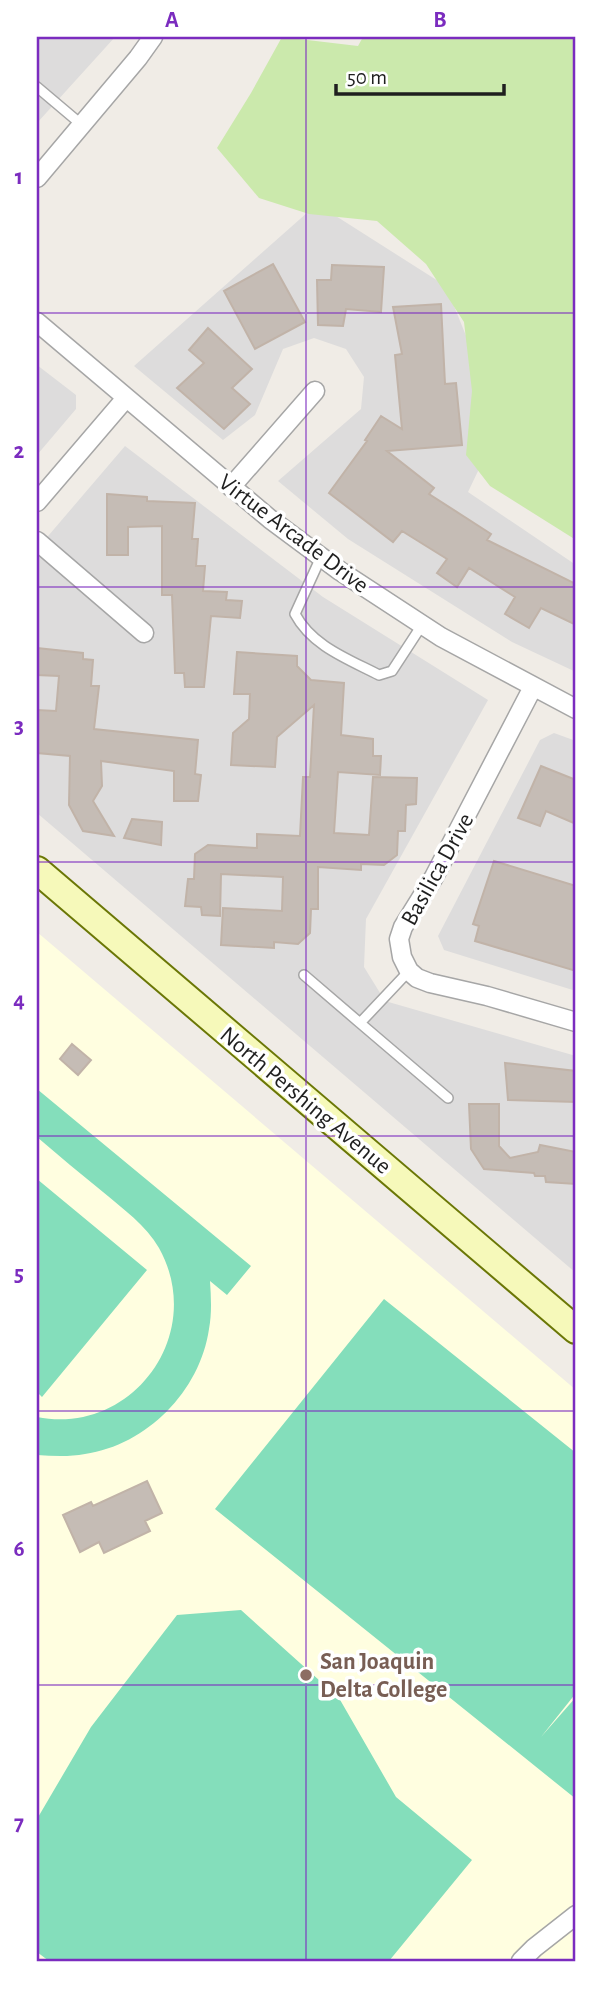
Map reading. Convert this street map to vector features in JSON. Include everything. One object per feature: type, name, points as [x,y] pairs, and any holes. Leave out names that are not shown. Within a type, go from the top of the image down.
[{"type":"main road","name":"North Pershing Avenue","points":[[37,870],[576,1330]]},
{"type":"street","points":[[37,178],[153,37]]},
{"type":"street","name":"Virtue Arcade Drive","points":[[37,322],[231,487],[321,557],[422,625],[576,709]]},
{"type":"street","points":[[231,487],[315,391]]},
{"type":"street","points":[[37,502],[126,398]]},
{"type":"street","points":[[37,541],[144,633]]},
{"type":"street","name":"Basilica Drive","points":[[409,971],[402,957],[400,939],[403,928],[434,877],[533,687]]},
{"type":"street","points":[[409,971],[429,983],[487,996],[576,1022]]},
{"type":"street","points":[[521,1961],[576,1915]]},
{"type":"lane","points":[[37,88],[82,125]]},
{"type":"lane","points":[[321,557],[295,614],[302,626],[327,649],[379,675],[386,674],[391,671],[422,625]]},
{"type":"lane","points":[[360,1023],[409,971]]},
{"type":"lane","points":[[304,975],[448,1098]]},
{"type":"shaded area","points":[[37,37],[115,37],[37,123]]},
{"type":"shaded area","points":[[317,204],[446,286],[501,423],[468,492],[576,565],[576,672],[512,642],[348,539],[278,481],[361,409],[364,377],[346,349],[314,338],[283,349],[255,415],[223,440],[134,366]]},
{"type":"shaded area","points":[[37,365],[76,395],[76,409],[37,455]]},
{"type":"shaded area","points":[[125,446],[323,597],[488,700],[366,919],[364,967],[385,1001],[576,1056],[576,1273],[37,813],[37,549]]},
{"type":"shaded area","points":[[554,733],[576,741],[576,991],[444,950],[438,936],[540,740]]},
{"type":"shaded area","name":"San Joaquin Delta College","points":[[37,932],[576,1390],[576,1961],[37,1961]]},
{"type":"green space","points":[[282,37],[358,46],[363,37],[576,37],[576,540],[490,486],[466,455],[472,391],[464,322],[426,264],[377,221],[309,214],[259,198],[217,148]]},
{"type":"green space","points":[[37,1089],[251,1266],[227,1295],[210,1281],[211,1317],[204,1352],[195,1373],[167,1411],[149,1427],[129,1439],[108,1449],[79,1455],[37,1455],[37,1417],[71,1419],[103,1411],[130,1395],[152,1372],[167,1344],[174,1313],[171,1281],[159,1248],[141,1225],[37,1137]]},
{"type":"green space","points":[[37,1179],[147,1270],[42,1397],[37,1392]]},
{"type":"green space","points":[[384,1299],[576,1453],[576,1693],[541,1737],[576,1697],[576,1799],[215,1509]]},
{"type":"green space","points":[[241,1610],[339,1698],[396,1797],[472,1860],[389,1961],[49,1961],[37,1952],[37,1819],[91,1727],[177,1615]]},
{"type":"building","points":[[273,264],[305,322],[255,349],[224,291]]},
{"type":"building","points":[[332,265],[384,267],[381,312],[346,309],[343,326],[318,325],[317,280],[331,280]]},
{"type":"building","points":[[441,304],[445,384],[456,383],[462,445],[387,451],[434,488],[429,494],[491,534],[487,540],[576,584],[576,625],[541,608],[529,628],[505,614],[515,597],[469,568],[457,587],[437,573],[447,559],[402,531],[393,542],[329,493],[367,441],[365,440],[381,416],[402,429],[395,355],[402,354],[393,307]]},
{"type":"building","points":[[208,328],[252,369],[232,388],[250,404],[224,429],[177,388],[204,363],[189,350]]},
{"type":"building","points":[[107,494],[147,497],[147,501],[195,503],[192,539],[198,539],[196,566],[205,566],[203,591],[227,592],[226,600],[242,601],[240,618],[211,616],[204,687],[185,687],[184,673],[175,673],[172,595],[162,595],[162,526],[128,527],[128,555],[107,555]]},
{"type":"building","points":[[37,648],[83,653],[83,659],[93,660],[91,686],[99,686],[94,729],[198,740],[195,774],[201,775],[198,801],[174,801],[174,771],[101,761],[102,786],[93,801],[114,836],[83,831],[69,805],[70,756],[37,753],[37,710],[56,711],[59,676],[37,675]]},
{"type":"building","points":[[237,652],[297,656],[297,666],[311,680],[344,683],[341,735],[373,739],[373,756],[381,756],[380,775],[338,772],[334,833],[369,835],[373,777],[417,778],[416,804],[406,805],[405,831],[398,831],[397,855],[384,865],[361,864],[361,870],[318,867],[318,909],[311,909],[310,933],[298,944],[274,942],[274,948],[221,945],[223,908],[282,911],[283,877],[221,874],[220,916],[202,915],[201,907],[185,906],[188,879],[194,879],[195,854],[208,845],[257,848],[257,834],[300,836],[303,777],[310,777],[314,705],[277,737],[275,767],[231,765],[233,733],[249,719],[250,694],[234,694]]},
{"type":"building","points":[[541,766],[576,780],[576,824],[546,811],[540,826],[518,818]]},
{"type":"building","points":[[132,819],[162,822],[161,845],[124,838]]},
{"type":"building","points":[[494,861],[576,886],[576,971],[475,941],[479,926],[473,924]]},
{"type":"building","points":[[72,1044],[91,1060],[78,1075],[60,1059]]},
{"type":"building","points":[[505,1063],[576,1071],[576,1102],[508,1100]]},
{"type":"building","points":[[469,1104],[499,1104],[499,1146],[510,1158],[538,1152],[540,1145],[576,1152],[576,1184],[546,1182],[545,1176],[535,1176],[534,1173],[484,1169],[471,1149]]},
{"type":"building","points":[[147,1481],[162,1513],[145,1521],[150,1531],[104,1553],[99,1542],[80,1552],[63,1515],[91,1502],[93,1506]]},
{"type":"place","name":"San Joaquin Delta College","points":[[306,1675]]}]
